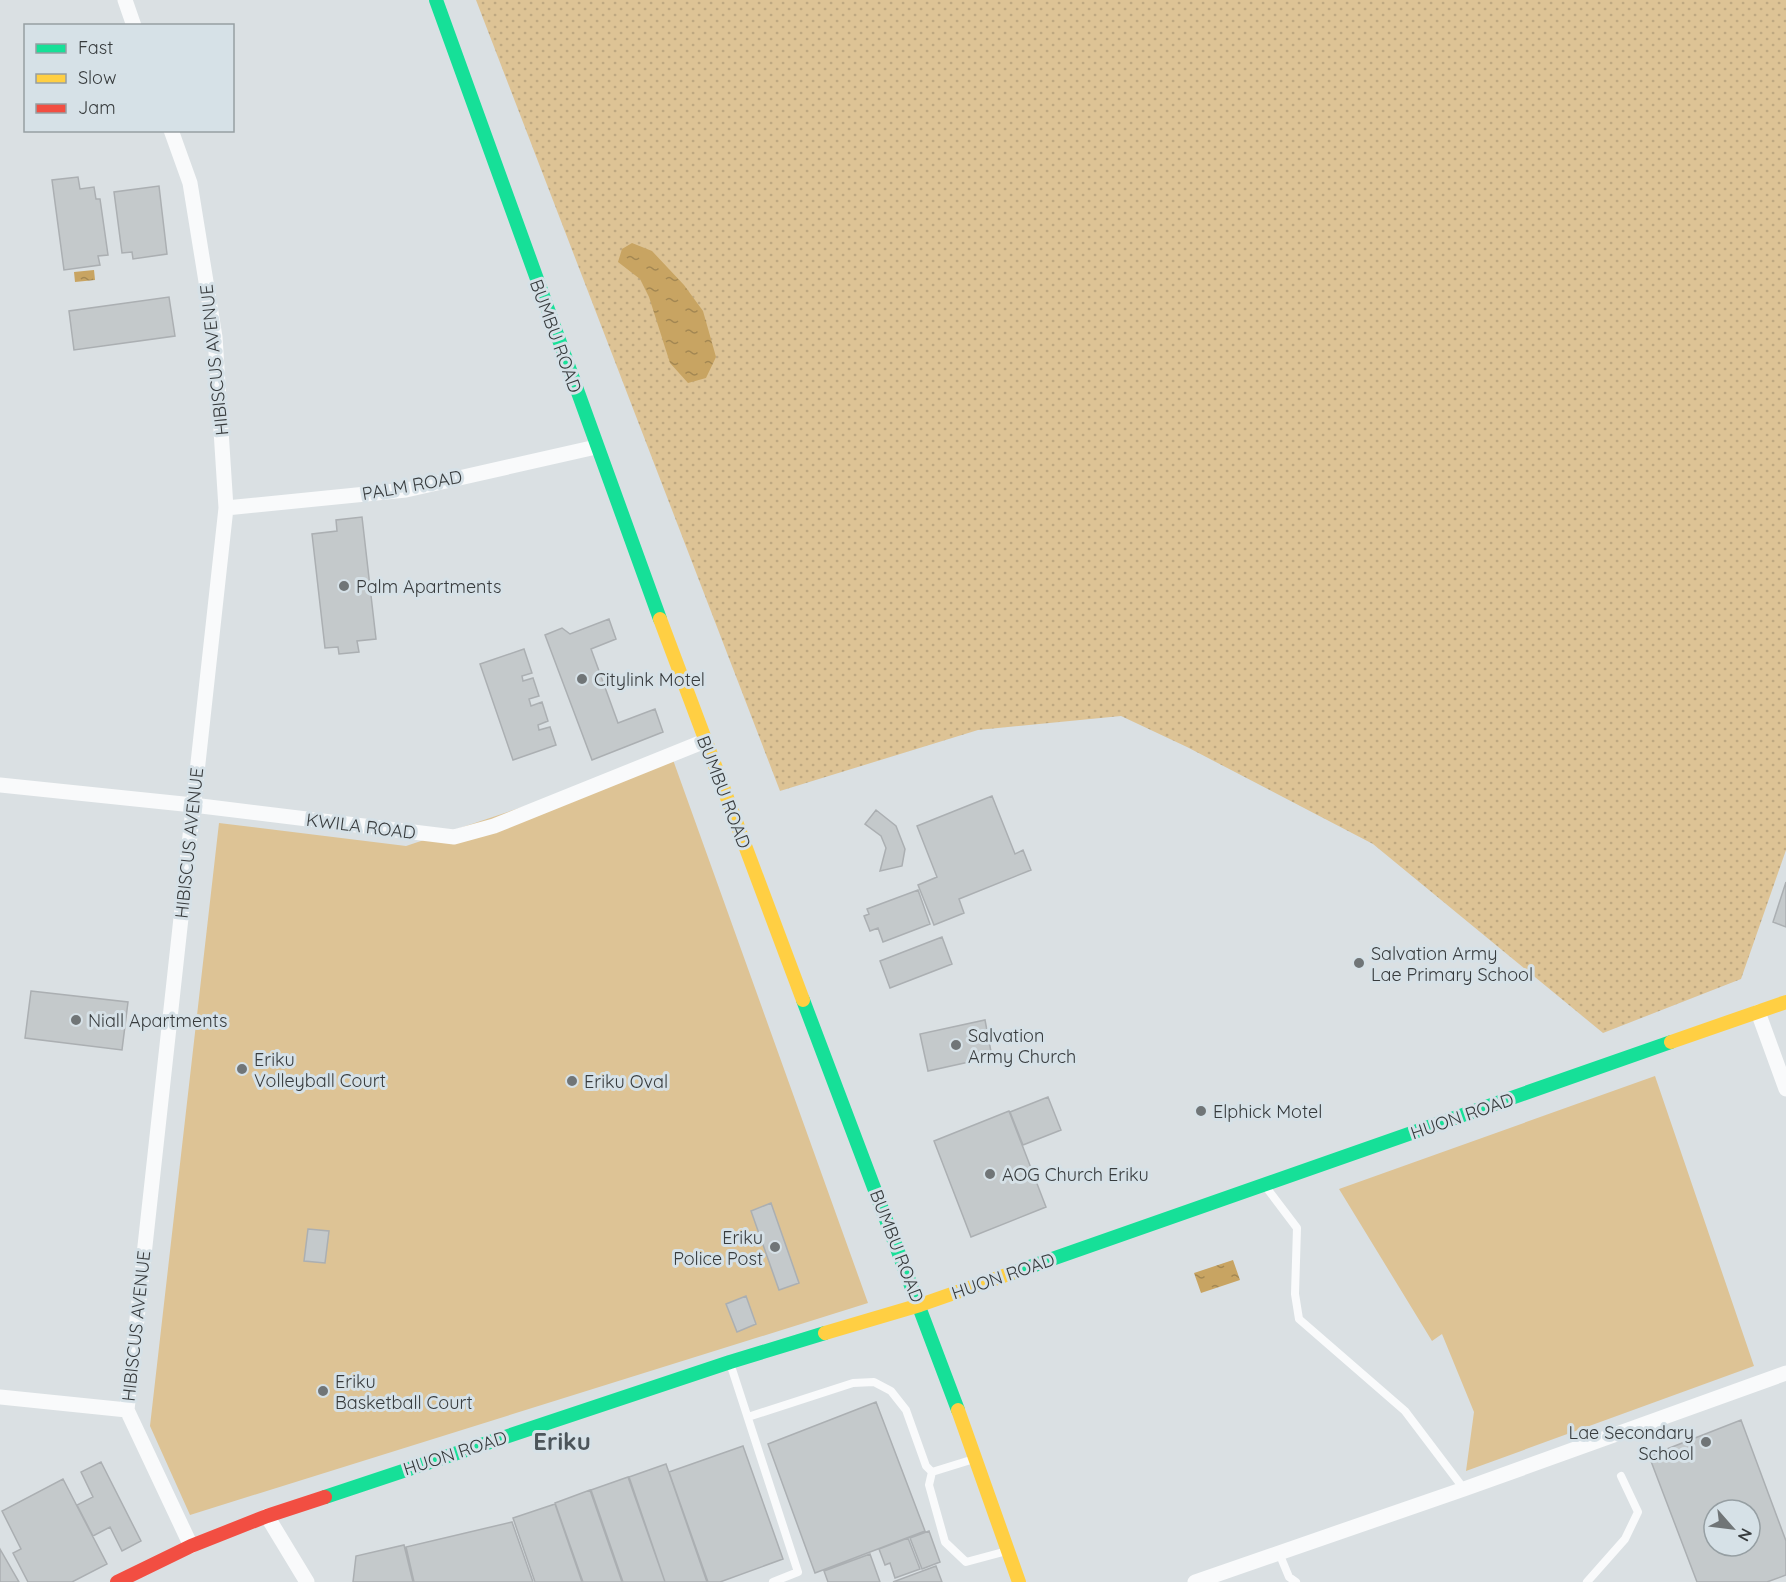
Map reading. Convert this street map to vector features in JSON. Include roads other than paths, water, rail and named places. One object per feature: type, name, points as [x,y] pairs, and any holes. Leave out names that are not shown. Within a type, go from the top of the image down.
[{"type":"main road","name":"BUMBU ROAD","points":[[436,0],[596,447],[705,741],[920,1305],[1019,1582]]},
{"type":"main road","name":"HUON ROAD","points":[[117,1582],[190,1546],[267,1516],[730,1362],[920,1305],[1786,1002]]},
{"type":"street","points":[[125,0],[133,24]]},
{"type":"street","name":"HIBISCUS AVENUE","points":[[172,132],[190,183],[215,337],[226,508],[127,1410],[190,1546]]},
{"type":"street","name":"PALM ROAD","points":[[226,508],[406,490],[596,447]]},
{"type":"street","name":"KWILA ROAD","points":[[0,785],[193,805],[454,837],[494,826],[705,741]]},
{"type":"street","points":[[1758,1012],[1786,1089]]},
{"type":"street","points":[[1195,1582],[1464,1489],[1786,1373]]},
{"type":"street","points":[[0,1397],[127,1410]]},
{"type":"street","points":[[267,1516],[307,1582]]},
{"type":"lane","points":[[1265,1185],[1297,1228],[1295,1294],[1299,1319],[1404,1411],[1464,1489]]},
{"type":"lane","points":[[730,1362],[798,1572],[773,1582]]},
{"type":"lane","points":[[748,1417],[853,1383],[874,1382],[891,1391],[906,1410],[927,1466],[932,1472]]},
{"type":"lane","points":[[932,1472],[975,1458]]},
{"type":"lane","points":[[932,1472],[929,1485],[945,1542],[966,1562],[1008,1551]]},
{"type":"lane","points":[[1587,1582],[1625,1539],[1638,1512],[1621,1476]]},
{"type":"lane","points":[[1279,1553],[1289,1577],[1296,1582]]},
{"type":"water","points":[[632,243],[652,251],[684,285],[703,311],[716,357],[706,378],[688,383],[670,363],[649,297],[640,279],[618,262],[622,249]]},
{"type":"water","points":[[94,270],[95,280],[75,282],[74,272]]},
{"type":"water","points":[[1233,1260],[1240,1280],[1201,1293],[1194,1273]]},
{"type":"place","name":"Palm Apartments","points":[[344,586]]},
{"type":"place","name":"Citylink Motel","points":[[582,679]]},
{"type":"place","name":"Salvation Army Lae Primary School","points":[[1359,963]]},
{"type":"place","name":"Niall Apartments","points":[[76,1020]]},
{"type":"place","name":"Salvation Army Church","points":[[956,1045]]},
{"type":"place","name":"Eriku Volleyball Court","points":[[242,1069]]},
{"type":"place","name":"Eriku Oval","points":[[572,1081]]},
{"type":"place","name":"Elphick Motel","points":[[1201,1111]]},
{"type":"place","name":"AOG Church Eriku","points":[[990,1174]]},
{"type":"place","name":"Eriku Police Post","points":[[775,1247]]},
{"type":"place","name":"Eriku Basketball Court","points":[[323,1391]]},
{"type":"place","name":"Lae Secondary School","points":[[1706,1442]]},
{"type":"district","name":"Eriku","points":[[562,1441]]}]
